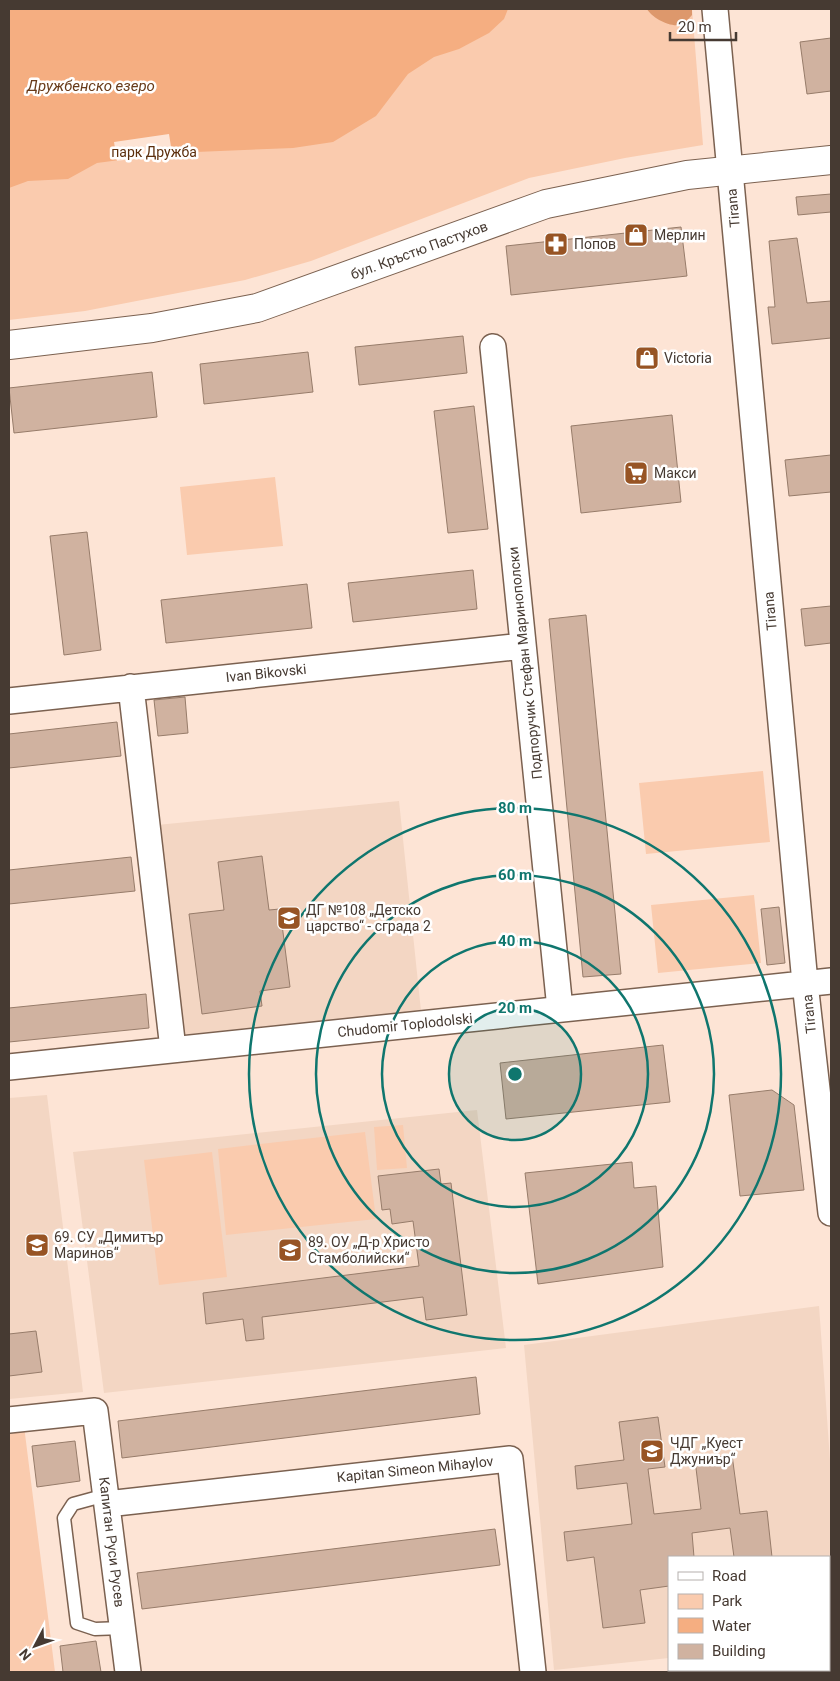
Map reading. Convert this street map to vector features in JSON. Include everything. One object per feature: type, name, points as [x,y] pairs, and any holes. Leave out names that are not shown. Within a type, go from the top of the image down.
[{"type":"street","name":"Tirana","points":[[715,9],[805,983],[831,1213]]},
{"type":"street","name":"бул. Кръстю Пастухов","points":[[9,344],[152,328],[257,308],[546,204],[687,175],[831,160]]},
{"type":"street","name":"Подпоручик Стефан Маринополски","points":[[493,347],[560,1009]]},
{"type":"street","name":"Ivan Bikovski","points":[[9,701],[523,646]]},
{"type":"street","points":[[131,687],[173,1049]]},
{"type":"street","name":"Chudomir Toplodolski","points":[[9,1067],[831,981]]},
{"type":"street","name":"Капитан Руси Русев","points":[[9,1420],[95,1411],[128,1672]]},
{"type":"street","name":"Кapitan Simeon Mihaylov","points":[[107,1500],[510,1459],[533,1672]]},
{"type":"lane","points":[[107,1500],[73,1504],[64,1518],[66,1546],[77,1623],[95,1629],[122,1628]]},
{"type":"shaded area","points":[[647,9],[692,9],[692,15],[683,24],[673,25],[658,19]]},
{"type":"shaded area","name":"ДГ №108 „Детско царство“ - сграда 2","points":[[399,801],[421,1011],[179,1035],[157,825]]},
{"type":"shaded area","name":"69. СУ „Димитър Маринов“","points":[[47,1095],[83,1392],[9,1399],[9,1098]]},
{"type":"shaded area","name":"89. ОУ „Д-р Христо Стамболийски“","points":[[477,1110],[506,1348],[104,1393],[73,1152]]},
{"type":"shaded area","points":[[819,1306],[831,1474],[831,1641],[830,1556],[668,1556],[668,1658],[554,1670],[524,1345]]},
{"type":"green space","name":"парк Дружба","points":[[9,9],[692,9],[703,145],[625,158],[529,178],[311,261],[245,280],[85,311],[9,320]]},
{"type":"green space","points":[[275,477],[283,546],[187,555],[180,487]]},
{"type":"green space","points":[[763,771],[770,842],[646,854],[639,783]]},
{"type":"green space","points":[[754,895],[761,963],[658,973],[651,905]]},
{"type":"green space","points":[[403,1125],[407,1168],[377,1170],[374,1127]]},
{"type":"green space","points":[[365,1132],[376,1219],[226,1235],[218,1149]]},
{"type":"green space","points":[[212,1152],[227,1277],[159,1285],[144,1160]]},
{"type":"green space","points":[[23,1418],[55,1672],[9,1672],[9,1420]]},
{"type":"water","name":"Дружбенско езеро","points":[[9,9],[508,9],[504,19],[489,33],[459,49],[434,57],[408,74],[376,116],[333,142],[293,148],[172,153],[97,163],[68,179],[28,181],[9,188]]},
{"type":"pier","points":[[169,134],[172,153],[117,161],[114,142]]},
{"type":"building","points":[[831,38],[831,91],[807,94],[800,42]]},
{"type":"building","points":[[831,194],[831,212],[798,215],[796,197]]},
{"type":"building","points":[[681,227],[687,276],[511,295],[506,246]]},
{"type":"building","points":[[797,238],[807,303],[831,301],[831,338],[772,344],[768,307],[775,307],[769,241]]},
{"type":"building","points":[[463,336],[467,373],[359,385],[355,347]]},
{"type":"building","points":[[308,352],[313,392],[204,404],[200,364]]},
{"type":"building","points":[[152,372],[157,417],[14,433],[9,388]]},
{"type":"building","points":[[474,406],[488,529],[448,533],[434,411]]},
{"type":"building","points":[[672,415],[681,502],[581,513],[571,426]]},
{"type":"building","points":[[831,455],[831,492],[789,496],[785,460]]},
{"type":"building","points":[[87,532],[101,650],[64,655],[50,536]]},
{"type":"building","points":[[473,570],[477,609],[353,622],[348,583]]},
{"type":"building","points":[[307,584],[312,628],[166,643],[161,600]]},
{"type":"building","points":[[831,606],[831,643],[805,646],[801,609]]},
{"type":"building","points":[[586,615],[621,974],[583,977],[549,619]]},
{"type":"building","points":[[185,697],[188,733],[158,736],[154,700]]},
{"type":"building","points":[[117,722],[121,756],[9,768],[9,734]]},
{"type":"building","points":[[262,856],[269,910],[280,909],[290,987],[260,991],[262,1006],[202,1014],[189,914],[224,910],[218,862]]},
{"type":"building","points":[[131,857],[135,891],[9,904],[9,870]]},
{"type":"building","points":[[779,907],[785,963],[767,965],[761,909]]},
{"type":"building","points":[[146,994],[149,1028],[9,1042],[9,1008]]},
{"type":"building","points":[[663,1045],[670,1102],[506,1119],[500,1063]]},
{"type":"building","points":[[772,1090],[794,1105],[804,1190],[740,1196],[729,1095]]},
{"type":"building","points":[[632,1162],[634,1188],[656,1186],[663,1267],[538,1284],[525,1173]]},
{"type":"building","points":[[439,1169],[441,1184],[451,1183],[467,1315],[426,1320],[423,1297],[262,1317],[264,1339],[246,1341],[243,1319],[206,1324],[203,1293],[419,1266],[413,1221],[392,1224],[390,1209],[382,1210],[378,1176]]},
{"type":"building","points":[[36,1331],[42,1372],[9,1376],[9,1334]]},
{"type":"building","points":[[476,1377],[480,1414],[122,1458],[118,1421]]},
{"type":"building","points":[[658,1417],[665,1467],[648,1469],[654,1514],[701,1509],[695,1460],[732,1455],[740,1514],[767,1511],[772,1556],[734,1556],[730,1528],[692,1533],[694,1556],[668,1556],[668,1586],[640,1590],[645,1623],[603,1628],[594,1557],[567,1561],[564,1532],[632,1524],[627,1483],[577,1489],[575,1466],[624,1460],[619,1422]]},
{"type":"building","points":[[75,1441],[80,1481],[37,1487],[32,1446]]},
{"type":"building","points":[[495,1529],[500,1565],[142,1609],[137,1573]]},
{"type":"building","points":[[96,1641],[101,1672],[63,1672],[60,1646]]},
{"type":"place","name":"Мерлин","points":[[636,235]]},
{"type":"place","name":"Попов","points":[[556,244]]},
{"type":"place","name":"Victoria","points":[[647,358]]},
{"type":"place","name":"Макси","points":[[636,473]]},
{"type":"place","name":"ДГ №108 „Детско царство“ - сграда 2","points":[[289,918]]},
{"type":"place","name":"69. СУ „Димитър Маринов“","points":[[37,1245]]},
{"type":"place","name":"89. ОУ „Д-р Христо Стамболийски“","points":[[290,1250]]},
{"type":"place","name":"ЧДГ „Куест Джуниър“","points":[[652,1451]]}]
